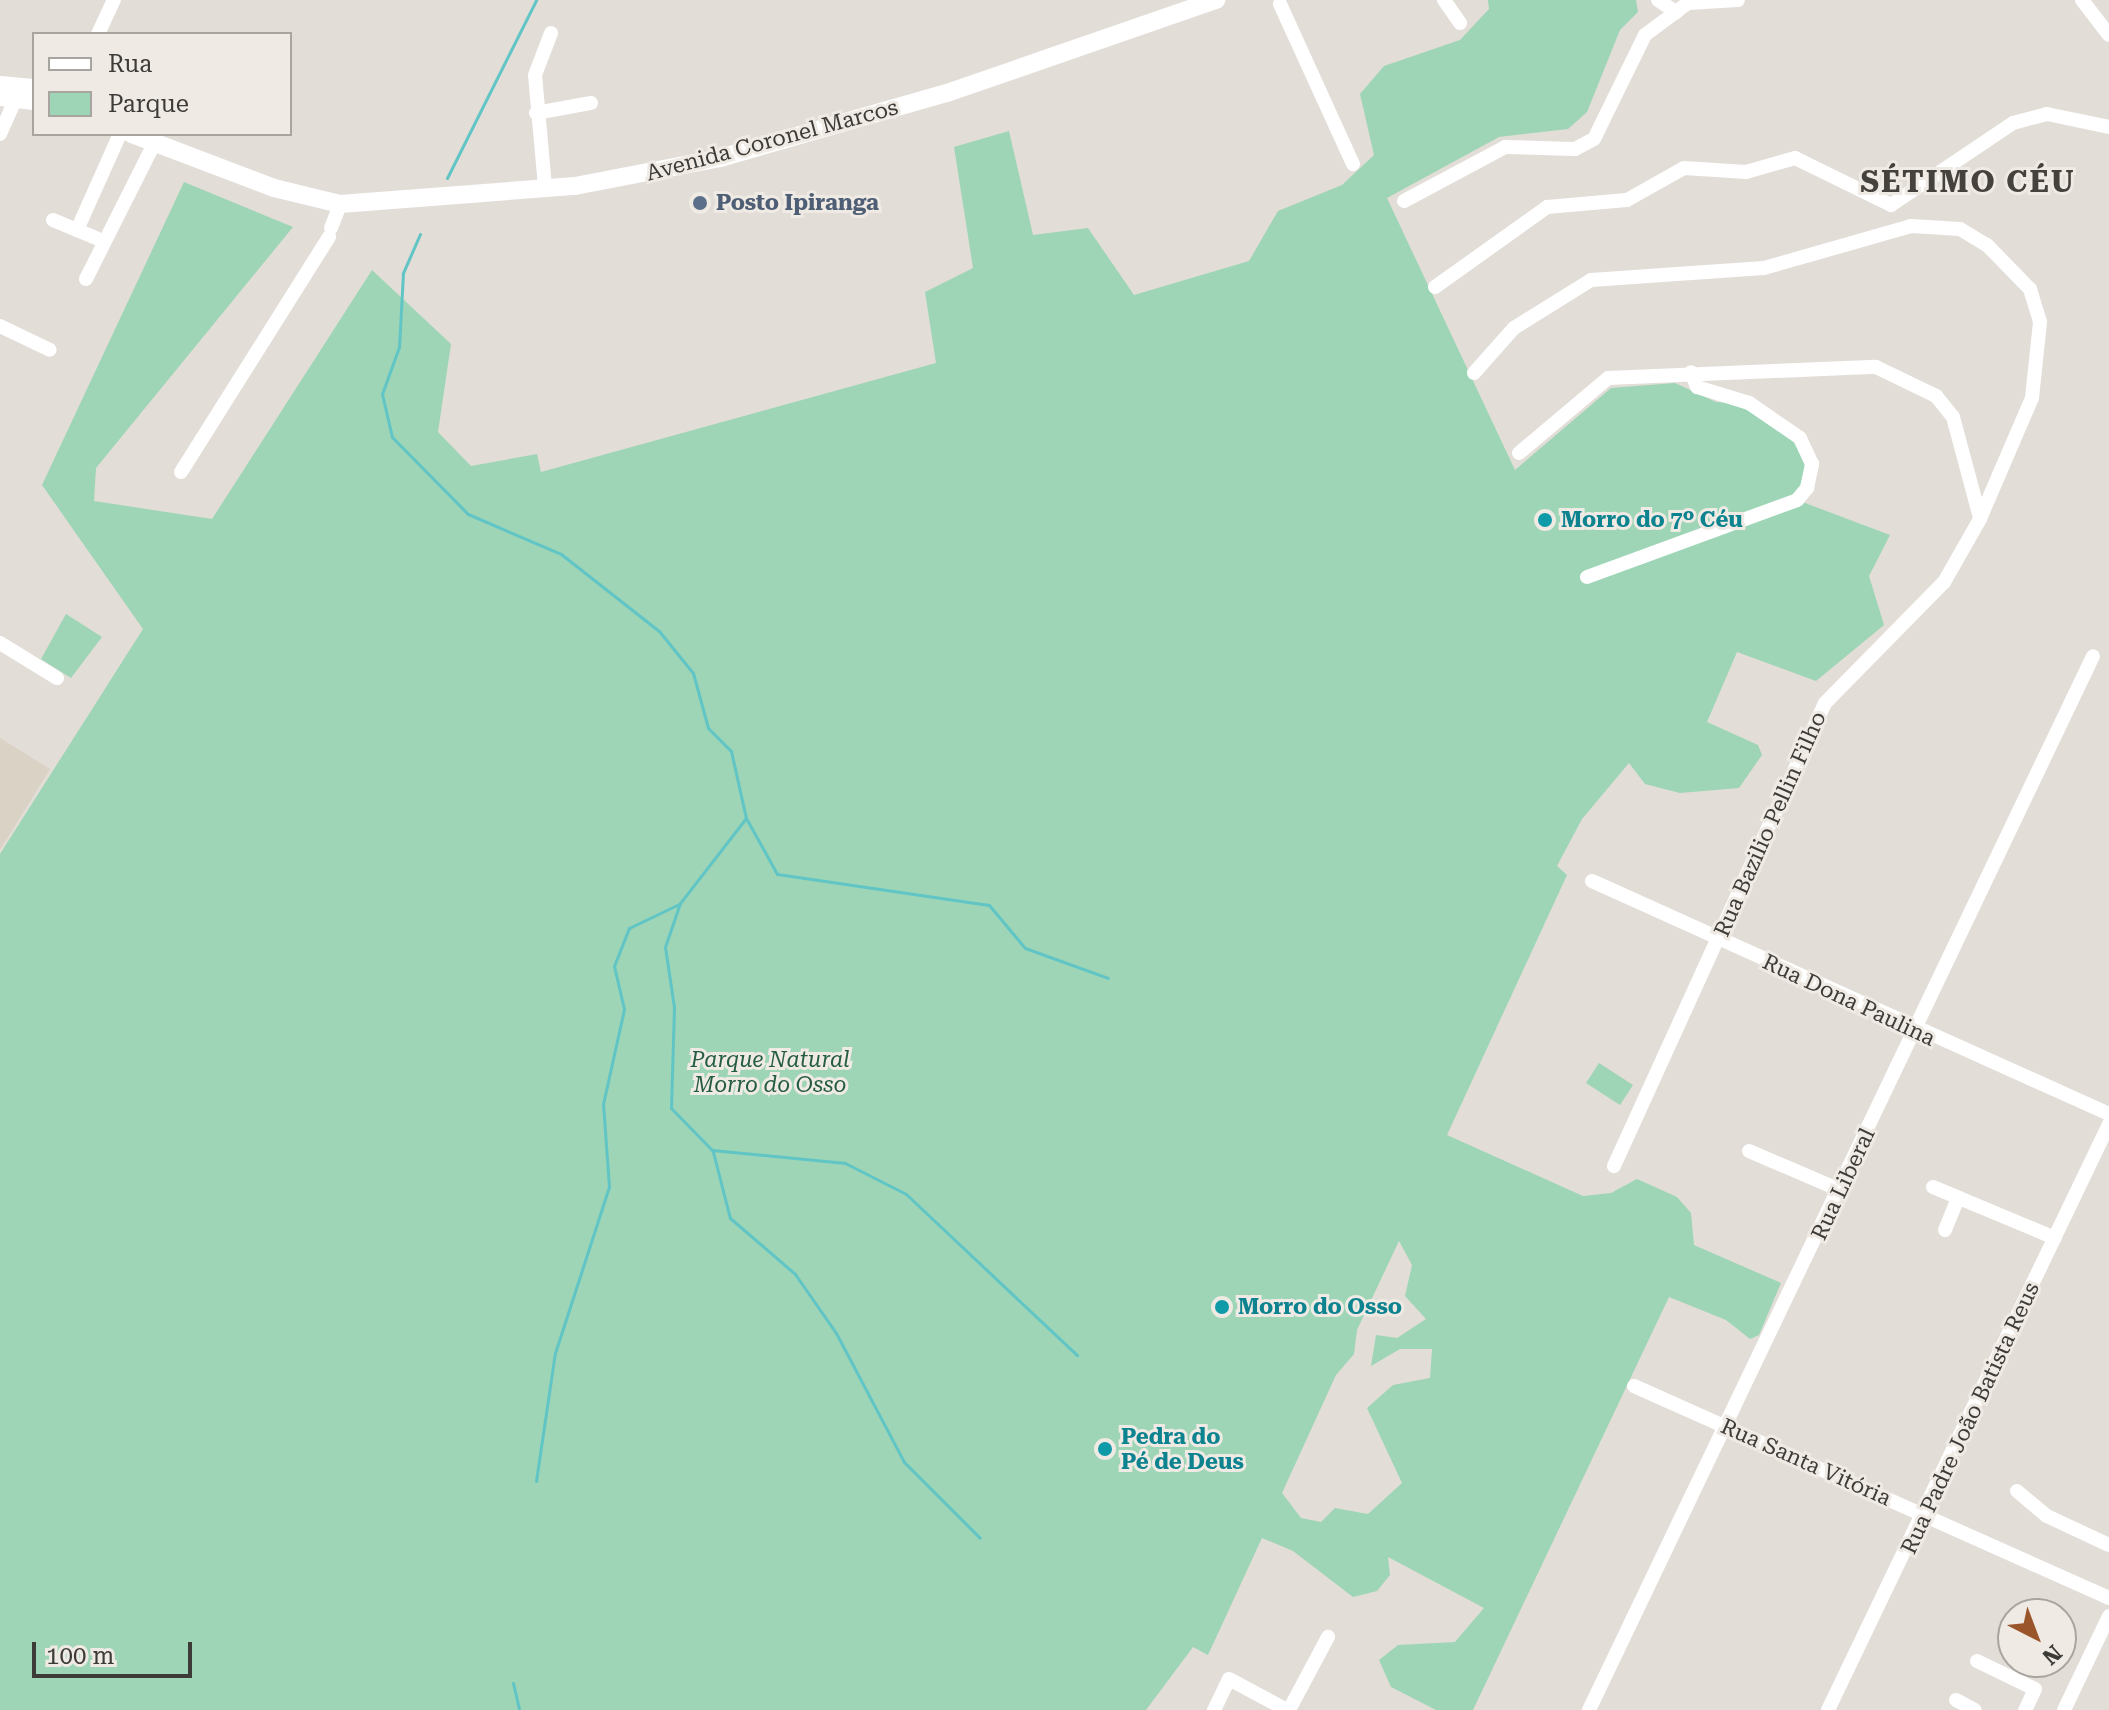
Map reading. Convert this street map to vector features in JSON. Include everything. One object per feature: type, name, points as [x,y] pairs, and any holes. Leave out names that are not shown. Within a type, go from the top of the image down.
[{"type":"main road","name":"Avenida Coronel Marcos","points":[[136,136],[340,204],[545,187],[720,158],[1018,71],[1216,0]]},
{"type":"main road","points":[[0,85],[32,88]]},
{"type":"street","points":[[99,32],[114,0]]},
{"type":"street","points":[[1444,0],[1460,23]]},
{"type":"street","points":[[1658,0],[1676,12]]},
{"type":"street","points":[[1404,201],[1506,147],[1575,149],[1594,139],[1645,35],[1689,3],[1738,0]]},
{"type":"street","points":[[2082,0],[2109,35]]},
{"type":"street","points":[[1280,4],[1353,164]]},
{"type":"street","points":[[545,187],[535,75],[551,33]]},
{"type":"street","points":[[0,85],[17,99],[0,134]]},
{"type":"street","points":[[536,113],[591,103]]},
{"type":"street","points":[[1891,205],[2013,123],[2047,114],[2109,127]]},
{"type":"street","points":[[77,230],[119,136]]},
{"type":"street","points":[[86,279],[154,144]]},
{"type":"street","points":[[1435,287],[1547,207],[1627,200],[1684,168],[1745,172],[1795,158],[1891,205]]},
{"type":"street","points":[[181,472],[330,233],[340,204]]},
{"type":"street","points":[[1891,205],[1894,228]]},
{"type":"street","points":[[53,220],[96,238]]},
{"type":"street","name":"Rua Bazilio Pellin Filho","points":[[1474,373],[1514,328],[1591,280],[1764,268],[1894,228],[1960,229],[1987,245],[2030,289],[2037,311],[2041,344],[2032,398],[1980,519],[1944,582],[1825,703],[1614,1166]]},
{"type":"street","points":[[0,326],[50,350]]},
{"type":"street","points":[[1519,453],[1608,378],[1691,372],[1876,367],[1907,378],[1953,417],[1980,519]]},
{"type":"street","points":[[1587,577],[1797,500],[1812,476],[1800,438],[1749,403],[1697,387],[1691,372]]},
{"type":"street","points":[[0,643],[57,678]]},
{"type":"street","name":"Rua Liberal","points":[[1589,1710],[1730,1427],[2093,656]]},
{"type":"street","name":"Rua Dona Paulina","points":[[1592,881],[1914,1032],[2109,1114]]},
{"type":"street","name":"Rua Padre João Batista Reus","points":[[1828,1710],[1925,1515],[2109,1124]]},
{"type":"street","points":[[1749,1151],[1840,1190]]},
{"type":"street","points":[[1933,1187],[2055,1238]]},
{"type":"street","points":[[1945,1230],[1958,1198]]},
{"type":"street","name":"Rua Santa Vitória","points":[[1634,1386],[2109,1598]]},
{"type":"street","points":[[2017,1491],[2045,1515],[2109,1545]]},
{"type":"street","points":[[2064,1710],[2109,1616]]},
{"type":"street","points":[[1214,1710],[1229,1679],[1288,1710],[1328,1637]]},
{"type":"street","points":[[1977,1661],[2035,1689],[2025,1710]]},
{"type":"street","points":[[1956,1700],[1975,1710]]},
{"type":"shaded area","points":[[0,738],[50,769],[0,850]]},
{"type":"green space","name":"Parque Natural Morro do Osso","points":[[1488,0],[1636,0],[1638,12],[1620,30],[1587,112],[1568,129],[1499,137],[1387,198],[1515,470],[1611,388],[1675,383],[1716,402],[1744,404],[1800,442],[1809,463],[1797,500],[1890,535],[1869,576],[1884,625],[1816,681],[1737,652],[1707,722],[1758,745],[1762,755],[1739,788],[1680,793],[1645,784],[1629,763],[1582,819],[1557,866],[1567,875],[1447,1135],[1583,1196],[1611,1193],[1637,1179],[1677,1197],[1691,1213],[1694,1245],[1781,1283],[1759,1335],[1750,1339],[1726,1320],[1669,1297],[1473,1710],[1436,1710],[1391,1687],[1379,1660],[1398,1645],[1455,1642],[1484,1608],[1388,1557],[1390,1575],[1377,1591],[1353,1597],[1293,1551],[1262,1538],[1208,1655],[1193,1647],[1146,1710],[0,1710],[0,854],[143,629],[42,485],[184,182],[293,227],[96,468],[94,501],[212,519],[372,270],[451,344],[438,432],[471,466],[537,454],[541,472],[936,363],[925,292],[973,268],[954,147],[1009,131],[1033,235],[1088,228],[1134,295],[1249,261],[1278,211],[1342,185],[1374,155],[1360,94],[1384,66],[1460,40],[1489,9]],"holes":[[[1399,1241],[1412,1265],[1405,1296],[1426,1319],[1397,1338],[1376,1335],[1371,1366],[1400,1349],[1432,1349],[1430,1378],[1393,1385],[1367,1408],[1402,1483],[1368,1514],[1335,1508],[1321,1522],[1301,1518],[1282,1493],[1336,1375],[1354,1354],[1357,1330]]]},
{"type":"green space","points":[[66,614],[102,637],[71,678],[41,659]]},
{"type":"green space","points":[[1599,1063],[1633,1085],[1620,1105],[1586,1083]]},
{"type":"waterway","points":[[447,178],[536,0]]},
{"type":"waterway","points":[[420,234],[403,273],[399,347],[382,394],[392,437],[468,514],[561,554],[659,631],[693,673],[708,728],[731,751],[746,818],[680,903],[665,947],[674,1007],[671,1108],[712,1150],[845,1163],[906,1194],[1077,1355]]},
{"type":"waterway","points":[[746,818],[777,874],[989,905],[1025,948],[1108,978]]},
{"type":"waterway","points":[[536,1481],[555,1353],[609,1187],[603,1104],[624,1009],[614,966],[629,928],[679,904]]},
{"type":"waterway","points":[[713,1152],[730,1218],[795,1274],[836,1333],[904,1462],[980,1538]]},
{"type":"waterway","points":[[513,1683],[519,1710]]},
{"type":"place","name":"Posto Ipiranga","points":[[700,203]]},
{"type":"place","name":"Morro do 7º Céu","points":[[1545,520]]},
{"type":"place","name":"Morro do Osso","points":[[1222,1307]]},
{"type":"place","name":"Pedra do Pé de Deus","points":[[1105,1449]]},
{"type":"district","name":"SÉTIMO CÉU","points":[[1968,182]]}]
